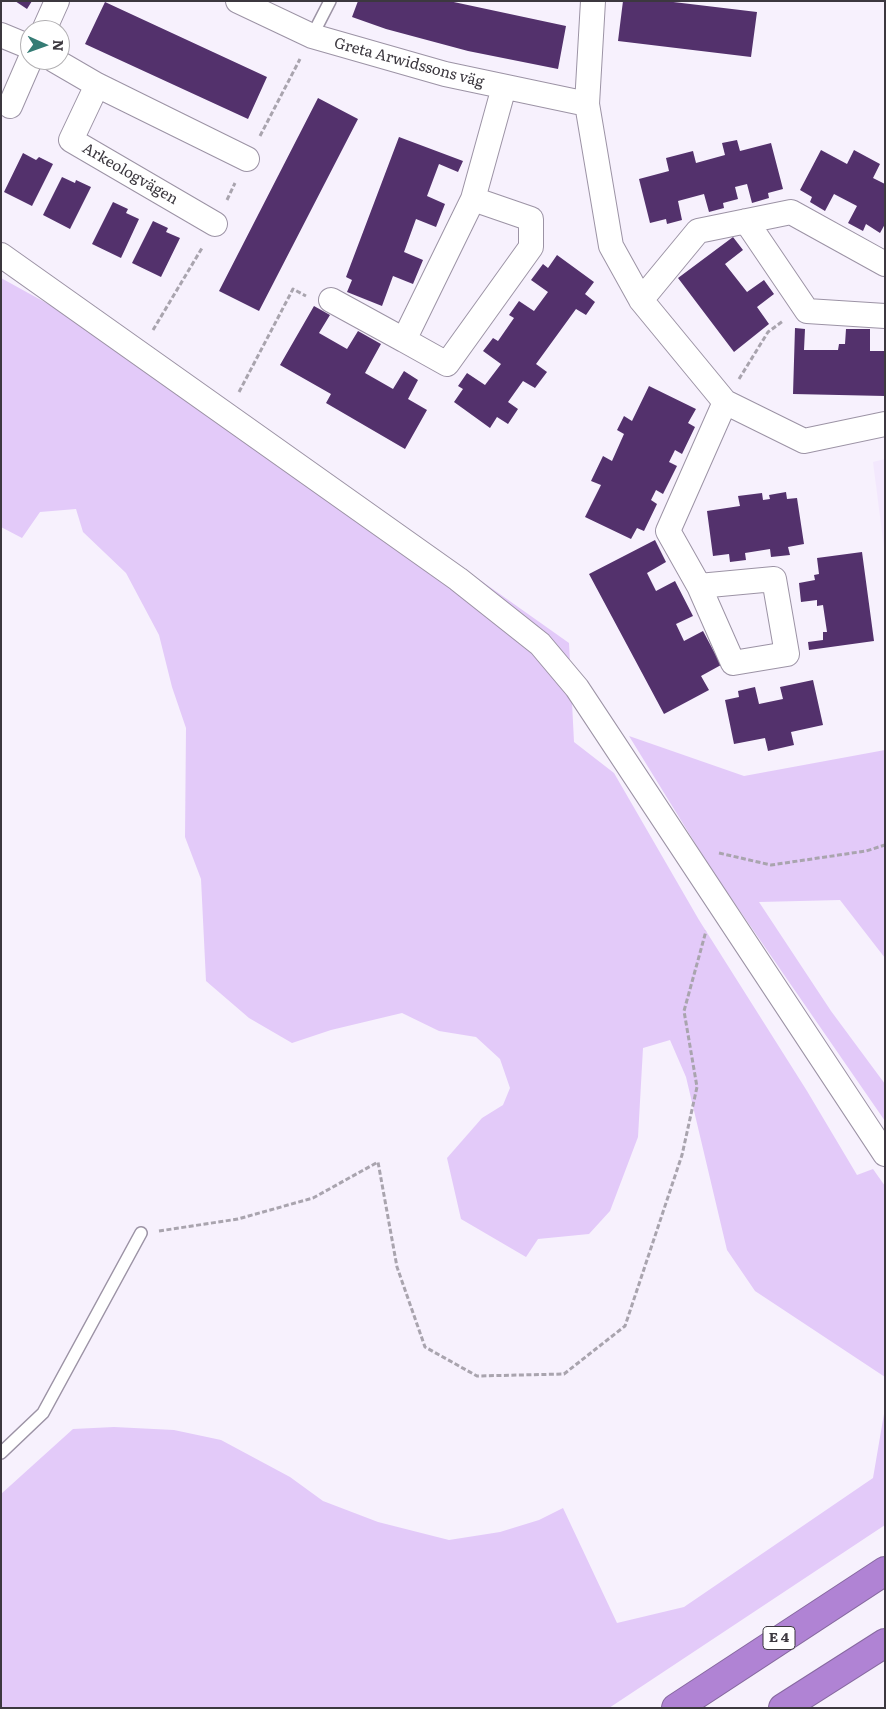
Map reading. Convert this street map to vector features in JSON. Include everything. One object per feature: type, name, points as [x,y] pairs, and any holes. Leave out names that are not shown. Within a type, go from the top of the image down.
[{"type":"highway","name":"E 4","points":[[676,1708],[885,1571]]},
{"type":"highway","points":[[784,1708],[885,1643]]},
{"type":"street","points":[[48,20],[57,1]]},
{"type":"street","name":"Greta Arwidssons väg","points":[[238,1],[312,36],[445,74],[587,104]]},
{"type":"street","points":[[593,1],[587,104],[611,246],[641,300],[725,402],[804,441],[885,424]]},
{"type":"street","points":[[1,35],[20,43]]},
{"type":"street","points":[[70,69],[97,85],[247,159]]},
{"type":"street","points":[[10,106],[26,70]]},
{"type":"street","name":"Arkeologvägen","points":[[97,85],[71,140],[215,224]]},
{"type":"street","points":[[404,340],[473,199],[504,87]]},
{"type":"street","points":[[331,300],[446,364],[530,247],[531,218],[473,199]]},
{"type":"street","points":[[641,300],[698,231],[791,212],[885,264]]},
{"type":"street","points":[[746,221],[807,311],[885,316]]},
{"type":"street","points":[[1,255],[458,579],[540,644],[577,688],[885,1154]]},
{"type":"street","points":[[700,586],[668,531],[725,402]]},
{"type":"lane","points":[[312,36],[330,1]]},
{"type":"lane","points":[[1,1453],[43,1413],[141,1234]]},
{"type":"path","points":[[140,352],[215,224],[312,36]]},
{"type":"path","points":[[227,415],[293,289],[314,300],[331,300]]},
{"type":"path","points":[[725,402],[768,332],[804,306]]},
{"type":"path","points":[[682,845],[771,865],[866,851],[885,845]]},
{"type":"path","points":[[141,1234],[238,1219],[313,1198],[378,1162],[397,1267],[425,1346],[477,1376],[564,1374],[625,1326],[682,1155],[697,1087],[684,1011],[701,946],[718,900]]},
{"type":"shaded area","points":[[1,278],[237,408],[569,643],[574,742],[614,773],[699,920],[807,1091],[857,1175],[873,1169],[885,1186],[885,1377],[755,1291],[727,1250],[686,1077],[670,1040],[643,1048],[638,1137],[610,1211],[589,1234],[538,1239],[526,1257],[461,1219],[447,1158],[482,1118],[503,1105],[510,1088],[500,1059],[476,1037],[439,1031],[402,1013],[331,1030],[292,1043],[249,1018],[206,981],[201,879],[185,837],[186,728],[172,687],[159,635],[126,573],[83,532],[76,509],[40,512],[22,538],[1,527]]},
{"type":"shaded area","points":[[885,459],[885,555],[873,462]]},
{"type":"shaded area","points":[[629,736],[744,776],[885,750],[885,958],[840,900],[759,902],[831,1011],[885,1084],[885,1121],[711,869]]},
{"type":"shaded area","points":[[885,1408],[885,1525],[609,1708],[1,1708],[1,1494],[73,1429],[114,1427],[174,1430],[221,1440],[290,1477],[323,1501],[378,1522],[449,1540],[500,1532],[539,1520],[563,1508],[617,1623],[684,1607],[873,1478]]},
{"type":"building","points":[[15,1],[32,1],[27,9]]},
{"type":"building","points":[[358,1],[449,1],[566,26],[558,69],[468,51],[386,29],[352,17]]},
{"type":"building","points":[[623,1],[665,1],[757,12],[751,57],[618,41]]},
{"type":"building","points":[[105,2],[267,77],[248,119],[85,44]]},
{"type":"building","points":[[318,98],[358,119],[259,311],[219,291]]},
{"type":"building","points":[[399,137],[463,161],[458,172],[439,164],[427,196],[445,204],[436,227],[416,219],[404,252],[423,260],[413,284],[393,276],[382,306],[347,292],[352,280],[346,277]]},
{"type":"building","points":[[737,140],[740,151],[771,143],[783,189],[768,193],[769,198],[752,203],[747,184],[735,187],[738,199],[723,203],[724,208],[709,212],[704,194],[678,201],[682,220],[667,224],[666,219],[650,223],[639,179],[669,171],[666,158],[693,151],[696,163],[725,155],[722,143]]},
{"type":"building","points":[[821,150],[847,164],[854,150],[880,164],[873,178],[885,184],[885,224],[880,233],[866,224],[863,231],[848,223],[857,206],[834,194],[825,211],[810,202],[812,197],[800,190]]},
{"type":"building","points":[[23,153],[36,160],[39,157],[53,164],[32,206],[4,192]]},
{"type":"building","points":[[62,177],[75,183],[76,180],[91,187],[70,229],[43,215]]},
{"type":"building","points":[[113,202],[128,209],[126,213],[139,219],[121,258],[92,244]]},
{"type":"building","points":[[153,221],[168,228],[166,232],[180,238],[161,277],[132,263]]},
{"type":"building","points":[[733,237],[743,250],[725,264],[747,292],[764,280],[774,294],[757,307],[769,324],[734,352],[678,278]]},
{"type":"building","points":[[557,255],[594,282],[585,294],[595,302],[586,315],[576,309],[536,364],[547,372],[535,388],[523,381],[508,402],[518,409],[508,424],[497,417],[490,428],[454,402],[463,389],[458,386],[467,373],[485,385],[501,364],[483,351],[493,338],[498,341],[514,318],[509,315],[519,301],[534,311],[548,292],[531,280],[543,264],[548,268]]},
{"type":"building","points":[[314,306],[330,315],[319,333],[347,349],[358,331],[381,344],[365,373],[393,389],[404,371],[418,380],[408,399],[427,410],[405,449],[326,403],[331,394],[280,365]]},
{"type":"building","points":[[795,328],[805,329],[804,350],[838,350],[839,344],[845,344],[846,329],[870,329],[870,351],[885,351],[885,396],[793,394]]},
{"type":"building","points":[[649,386],[696,409],[688,423],[695,427],[682,454],[675,450],[669,462],[677,466],[663,494],[656,490],[651,500],[657,504],[644,531],[637,528],[631,539],[585,517],[601,485],[591,481],[603,456],[612,461],[624,434],[617,430],[624,416],[632,421]]},
{"type":"building","points":[[786,492],[787,499],[797,498],[804,544],[788,547],[790,555],[771,557],[770,549],[745,553],[746,560],[730,562],[729,554],[713,556],[707,511],[740,506],[738,496],[762,493],[763,500],[770,499],[769,495]]},
{"type":"building","points":[[655,540],[666,562],[647,573],[656,591],[675,581],[693,616],[676,624],[684,641],[703,631],[721,665],[701,676],[709,690],[664,714],[589,574]]},
{"type":"building","points":[[862,552],[874,641],[809,650],[808,642],[823,640],[823,632],[827,632],[823,605],[817,606],[817,600],[801,602],[799,583],[815,580],[814,575],[819,574],[817,558]]},
{"type":"building","points":[[813,680],[823,725],[791,732],[794,745],[768,751],[765,738],[734,744],[725,700],[739,697],[738,691],[755,687],[759,704],[783,699],[780,687]]}]
